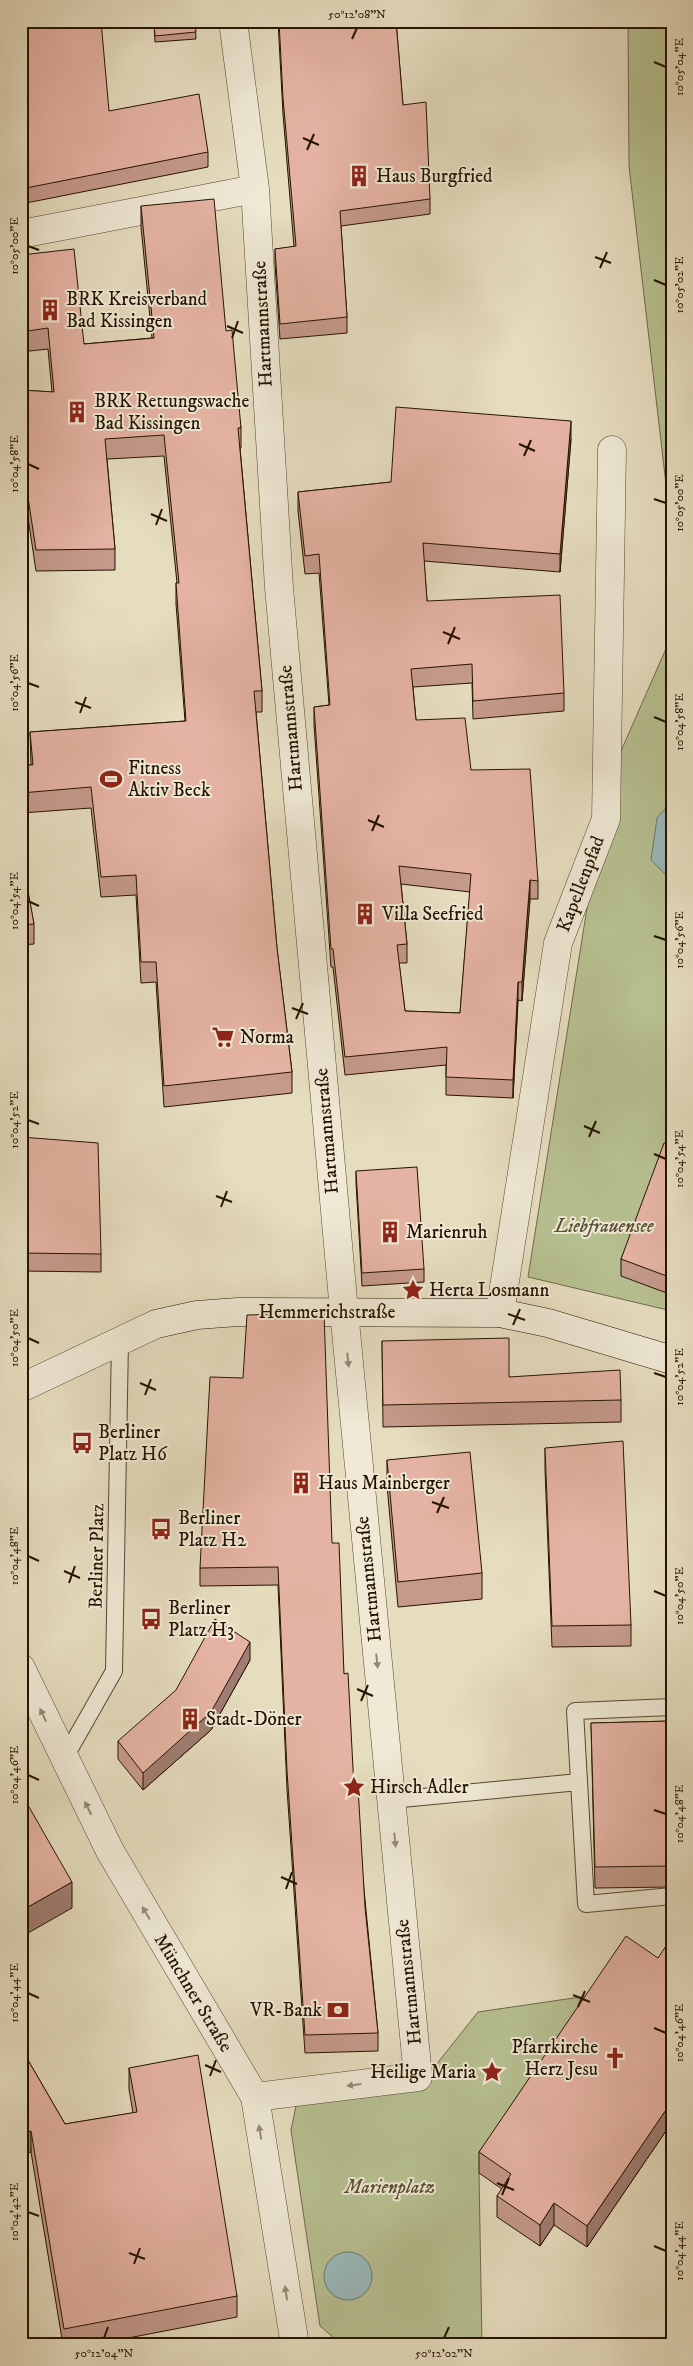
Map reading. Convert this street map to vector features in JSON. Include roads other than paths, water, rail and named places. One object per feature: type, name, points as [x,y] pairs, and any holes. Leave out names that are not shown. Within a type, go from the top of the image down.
[{"type":"street","name":"Hartmannstraße","points":[[233,21],[255,189],[279,588],[344,1311],[418,2077],[255,2097]]},
{"type":"street","points":[[21,234],[255,189]]},
{"type":"street","name":"Kapellenpfad","points":[[500,1313],[558,943],[606,819],[612,450]]},
{"type":"street","name":"Hemmerichstraße","points":[[21,1388],[156,1324],[197,1315],[344,1311],[500,1313],[548,1323],[672,1360]]},
{"type":"street","name":"Münchner Straße","points":[[21,1668],[110,1851],[255,2097],[294,2344]]},
{"type":"lane","name":"Berliner Platz","points":[[64,1759],[114,1671],[120,1340]]},
{"type":"lane","points":[[672,1707],[575,1711],[586,1904],[672,1896]]},
{"type":"lane","points":[[391,1800],[578,1782]]},
{"type":"water","points":[[672,801],[672,881],[651,860],[657,818]]},
{"type":"water","points":[[348,2252],[357,2254],[365,2259],[370,2267],[372,2276],[370,2285],[365,2293],[357,2298],[348,2300],[339,2298],[331,2293],[326,2285],[324,2276],[326,2267],[331,2259],[339,2254]]},
{"type":"place","name":"Haus Burgfried","points":[[359,176]]},
{"type":"place","name":"BRK Kreisverband Bad Kissingen","points":[[50,310]]},
{"type":"place","name":"BRK Rettungswache Bad Kissingen","points":[[77,412]]},
{"type":"place","name":"Fitness Aktiv Beck","points":[[111,779]]},
{"type":"place","name":"Villa Seefried","points":[[365,914]]},
{"type":"place","name":"Norma","points":[[223,1037]]},
{"type":"place","name":"Marienruh","points":[[390,1232]]},
{"type":"place","name":"Herta Losmann","points":[[413,1290]]},
{"type":"place","name":"Berliner Platz H6","points":[[82,1443]]},
{"type":"place","name":"Haus Mainberger","points":[[301,1483]]},
{"type":"place","name":"Berliner Platz H2","points":[[161,1529]]},
{"type":"place","name":"Berliner Platz H3","points":[[151,1619]]},
{"type":"place","name":"Stadt-Döner","points":[[190,1719]]},
{"type":"place","name":"Hirsch Adler","points":[[354,1787]]},
{"type":"place","name":"VR-Bank","points":[[338,2010]]},
{"type":"place","name":"Pfarrkirche Herz Jesu","points":[[615,2058]]},
{"type":"place","name":"Heilige Maria","points":[[492,2072]]},
{"type":"park label","name":"Liebfrauensee","points":[[604,1226]]},
{"type":"park label","name":"Marienplatz","points":[[390,2187]]}]
